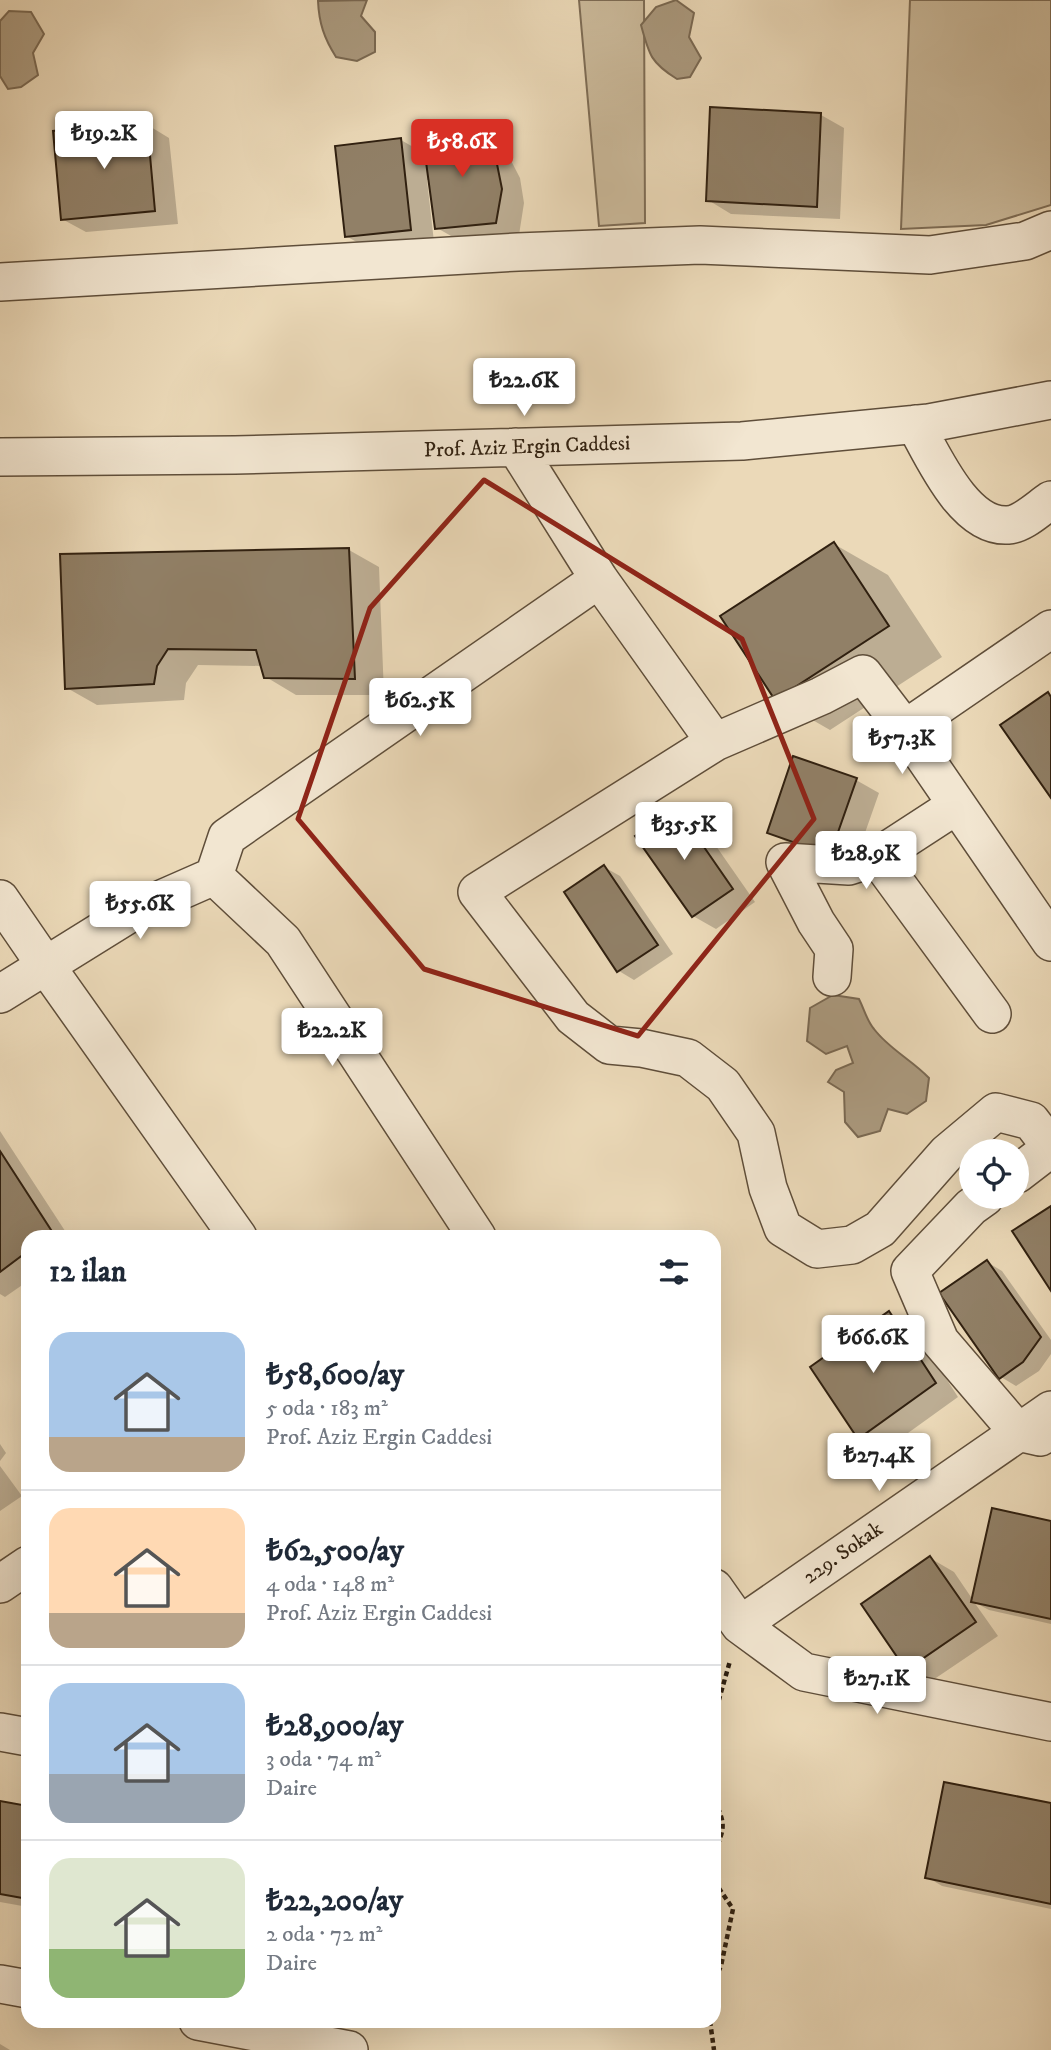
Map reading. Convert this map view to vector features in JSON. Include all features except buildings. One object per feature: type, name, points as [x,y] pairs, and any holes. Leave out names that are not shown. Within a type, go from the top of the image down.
[{"type":"street","points":[[0,282],[699,245],[930,255],[1025,241],[1051,230]]},
{"type":"street","name":"Prof. Aziz Ergin Caddesi","points":[[0,457],[235,455],[742,441],[929,423],[1051,400]]},
{"type":"street","points":[[915,424],[954,494],[971,510],[993,524],[1017,523],[1051,500]]},
{"type":"street","points":[[516,447],[599,579],[715,742]]},
{"type":"street","points":[[0,994],[132,912],[214,876],[227,837],[599,579]]},
{"type":"street","points":[[905,730],[1051,629]]},
{"type":"street","points":[[1029,1165],[1051,1148],[1031,1121],[996,1112],[947,1153],[880,1230],[852,1245],[817,1249],[783,1228],[768,1188],[756,1133],[723,1085],[688,1058],[641,1048],[609,1045],[573,1017],[477,892],[715,742],[821,696],[863,674],[905,730],[1051,942]]},
{"type":"street","points":[[832,976],[834,949],[816,922],[785,862],[849,866],[877,857],[957,805]]},
{"type":"street","points":[[877,857],[992,1014]]},
{"type":"street","points":[[214,876],[283,942],[472,1230]]},
{"type":"street","points":[[0,899],[232,1230]]},
{"type":"street","points":[[969,1209],[910,1271],[940,1341],[1034,1436]]},
{"type":"street","name":"229. Sokak","points":[[740,1625],[1034,1436],[1051,1410]]},
{"type":"street","points":[[0,1584],[21,1570]]},
{"type":"street","points":[[721,1598],[740,1625],[804,1672],[1051,1722]]},
{"type":"street","points":[[0,1732],[21,1736]]},
{"type":"street","points":[[0,1984],[21,1988]]},
{"type":"street","points":[[234,2028],[349,2050]]},
{"type":"path","points":[[721,1692],[740,1625]]},
{"type":"path","points":[[721,1813],[724,1831],[721,1838]]},
{"type":"path","points":[[721,1891],[733,1909],[721,1966]]},
{"type":"path","points":[[711,2028],[714,2050]]},
{"type":"highlighted area","points":[[484,480],[742,639],[814,819],[638,1036],[424,969],[298,819],[370,608]]},
{"type":"shaded area","points":[[367,0],[361,16],[375,32],[375,52],[357,61],[336,57],[323,30],[318,1]]},
{"type":"shaded area","points":[[579,0],[644,0],[645,223],[599,226]]},
{"type":"shaded area","points":[[676,0],[694,13],[689,37],[701,58],[690,77],[677,79],[652,57],[641,25],[656,7]]},
{"type":"shaded area","points":[[910,0],[1051,0],[1051,205],[986,225],[901,229]]},
{"type":"shaded area","points":[[9,11],[31,12],[44,34],[33,53],[38,75],[21,87],[8,89],[0,76],[0,21]]},
{"type":"shaded area","points":[[833,995],[859,999],[869,1022],[880,1036],[929,1078],[926,1101],[907,1114],[888,1109],[880,1131],[858,1137],[845,1122],[844,1092],[828,1082],[836,1070],[853,1063],[847,1046],[826,1054],[807,1041],[810,1008]]}]
